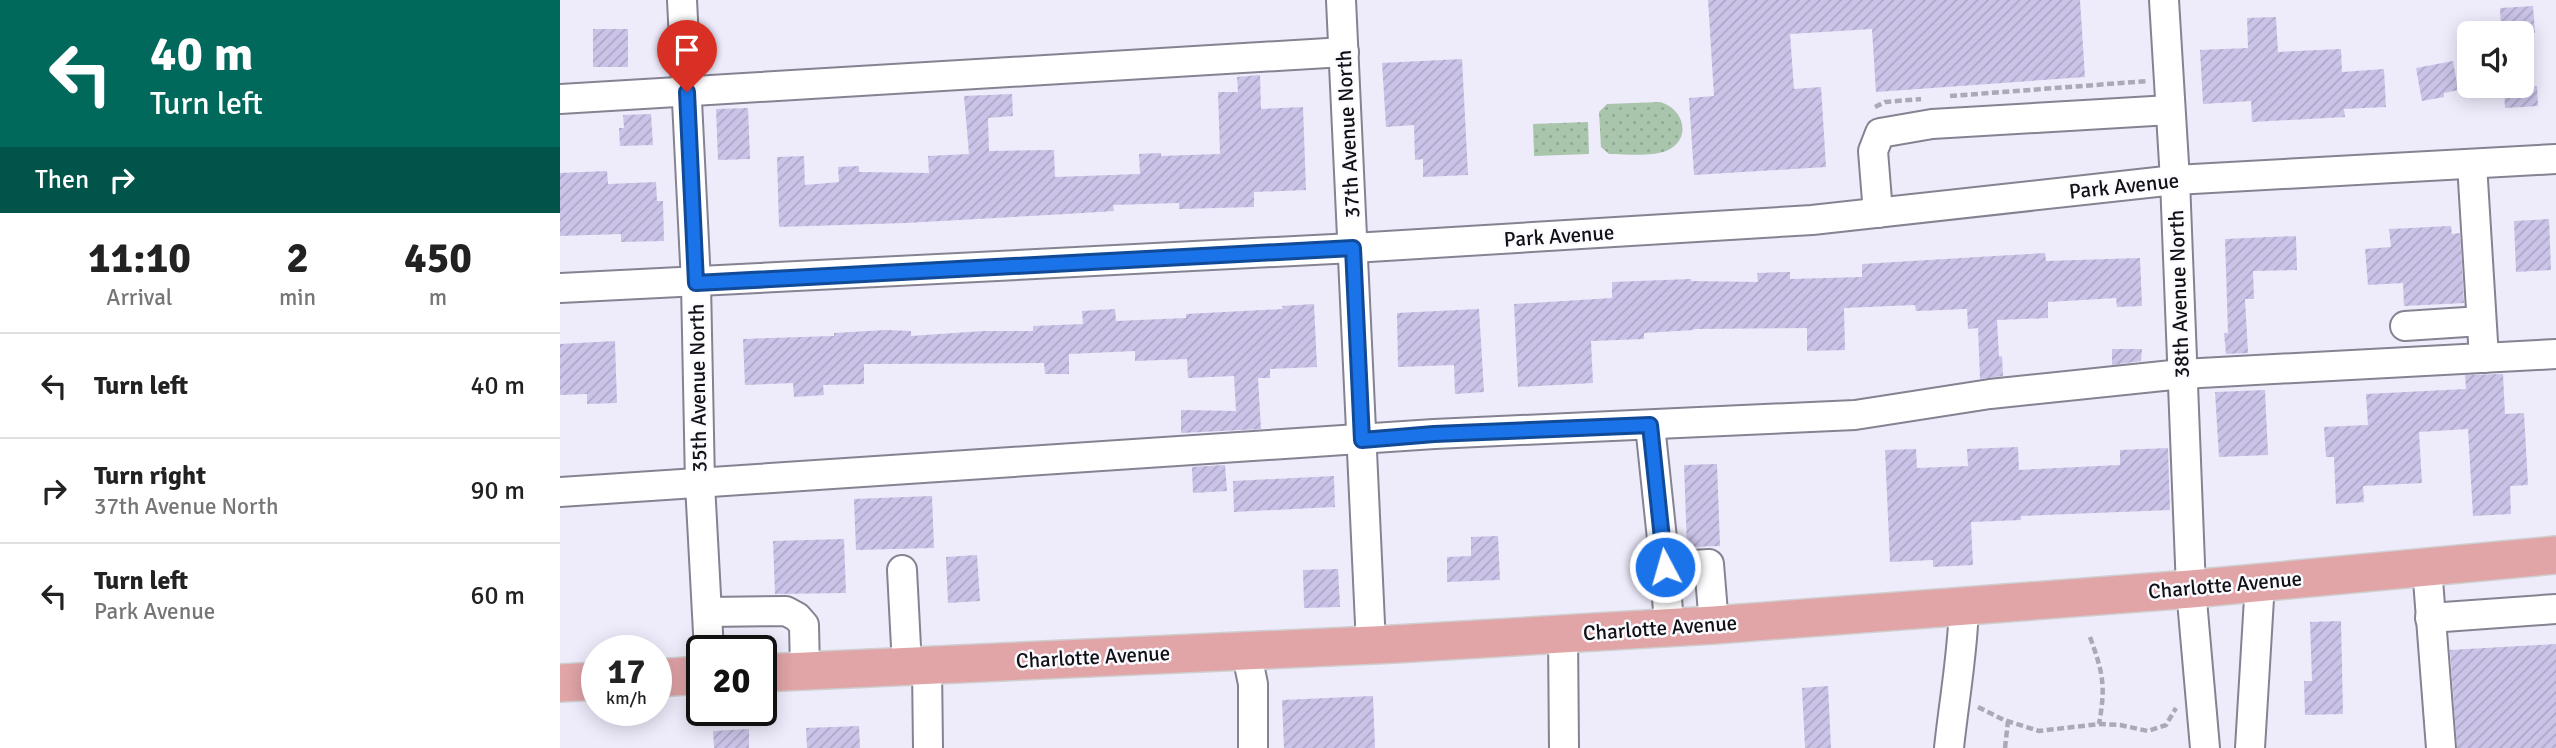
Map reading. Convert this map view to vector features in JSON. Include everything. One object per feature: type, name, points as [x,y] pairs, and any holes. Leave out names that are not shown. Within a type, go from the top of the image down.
[{"type":"main road","name":"Charlotte Avenue","points":[[777,672],[1371,645],[1714,625],[2191,589],[2556,555]]},
{"type":"main road","points":[[560,683],[581,682]]},
{"type":"street","name":"35th Avenue North","points":[[682,0],[696,283],[700,484],[708,635]]},
{"type":"street","name":"37th Avenue North","points":[[1341,0],[1371,645]]},
{"type":"street","name":"38th Avenue North","points":[[2164,0],[2175,180],[2191,589],[2205,748]]},
{"type":"street","points":[[560,99],[1344,52]]},
{"type":"street","points":[[1878,213],[1873,151],[1880,133],[1932,124],[2170,110]]},
{"type":"street","name":"Park Avenue","points":[[560,288],[1353,248],[1812,220],[2175,180],[2556,159]]},
{"type":"street","points":[[2472,164],[2484,358]]},
{"type":"street","points":[[2405,326],[2481,321]]},
{"type":"street","points":[[560,492],[1434,434],[1855,415],[1990,394],[2182,374],[2556,354]]},
{"type":"street","points":[[1650,425],[1669,627]]},
{"type":"street","points":[[1665,567],[1709,564],[1714,625]]},
{"type":"street","points":[[2427,567],[2441,748]]},
{"type":"street","points":[[902,570],[928,748]]},
{"type":"street","points":[[2250,748],[2260,582]]},
{"type":"street","points":[[1949,748],[1963,646],[1964,605]]},
{"type":"street","points":[[2430,618],[2556,609]]},
{"type":"street","points":[[707,612],[786,611],[797,617],[804,625],[805,670]]},
{"type":"street","points":[[1563,634],[1564,748]]},
{"type":"street","points":[[1246,650],[1253,684],[1253,748]]},
{"type":"path","points":[[2090,637],[2103,672],[2104,699],[2099,724]]},
{"type":"path","points":[[1979,696],[1978,708],[2039,732],[2099,724],[2120,724],[2148,731],[2166,725],[2180,701]]},
{"type":"path","points":[[2005,748],[2008,721]]},
{"type":"green space","points":[[1660,102],[1668,105],[1680,117],[1682,132],[1680,140],[1674,146],[1660,153],[1638,155],[1609,154],[1601,147],[1599,112],[1607,104]]},
{"type":"green space","points":[[1588,122],[1589,154],[1534,156],[1533,124]]},
{"type":"building","points":[[1708,0],[2080,0],[2085,77],[1876,92],[1872,29],[1790,34],[1794,89],[1821,87],[1826,167],[1694,175],[1689,98],[1714,96]]},
{"type":"building","points":[[2533,6],[2535,33],[2534,21],[2501,21],[2500,8]]},
{"type":"building","points":[[2276,17],[2278,52],[2341,49],[2342,72],[2384,69],[2386,107],[2344,109],[2345,117],[2252,122],[2251,101],[2203,104],[2200,50],[2248,48],[2247,18]]},
{"type":"building","points":[[593,29],[628,29],[628,67],[593,67]]},
{"type":"building","points":[[1462,59],[1468,175],[1423,177],[1423,159],[1415,160],[1414,125],[1386,127],[1382,63]]},
{"type":"building","points":[[2453,61],[2457,90],[2444,93],[2444,97],[2422,101],[2416,68]]},
{"type":"building","points":[[1260,75],[1261,109],[1303,107],[1306,190],[1254,192],[1254,207],[1179,209],[1179,203],[1113,205],[1114,211],[779,227],[777,157],[804,156],[805,185],[839,182],[838,167],[859,166],[859,172],[929,173],[928,156],[969,154],[964,96],[1012,94],[1013,116],[988,118],[989,151],[1054,150],[1055,177],[1140,174],[1139,154],[1220,154],[1218,92],[1238,92],[1237,77]]},
{"type":"building","points":[[2534,86],[2537,86],[2538,106],[2505,108],[2505,98],[2534,98]]},
{"type":"building","points":[[748,108],[750,159],[718,160],[716,109]]},
{"type":"building","points":[[651,114],[653,145],[620,146],[619,128],[624,128],[623,115]]},
{"type":"building","points":[[607,171],[608,184],[656,182],[657,201],[663,201],[664,241],[621,242],[621,234],[560,236],[560,173]]},
{"type":"building","points":[[2549,219],[2551,270],[2516,272],[2514,221]]},
{"type":"building","points":[[2451,226],[2452,234],[2460,233],[2464,303],[2404,306],[2403,283],[2368,285],[2365,249],[2391,247],[2389,229]]},
{"type":"building","points":[[2296,236],[2297,270],[2253,271],[2254,299],[2245,299],[2248,353],[2226,354],[2224,333],[2228,333],[2225,239]]},
{"type":"building","points":[[2045,253],[2046,261],[2140,258],[2142,306],[2117,307],[2116,298],[2048,302],[2048,318],[1997,320],[2003,376],[1980,379],[1978,328],[1968,329],[1967,309],[1916,311],[1915,305],[1844,308],[1845,350],[1807,351],[1807,328],[1693,329],[1644,333],[1644,339],[1591,341],[1593,383],[1518,387],[1514,304],[1612,298],[1612,282],[1691,279],[1758,282],[1757,273],[1790,272],[1790,279],[1862,277],[1862,264]]},
{"type":"building","points":[[1314,304],[1317,367],[1270,369],[1270,378],[1258,378],[1261,429],[1181,433],[1181,410],[1236,411],[1234,376],[1188,378],[1187,359],[1135,361],[1135,351],[1069,354],[1069,374],[1045,374],[1044,363],[864,364],[864,384],[823,385],[824,395],[794,397],[793,383],[745,385],[743,339],[834,336],[834,333],[886,330],[911,331],[911,336],[1033,331],[1033,326],[1083,324],[1082,311],[1115,309],[1116,321],[1186,318],[1186,314],[1283,309],[1282,306]]},
{"type":"building","points":[[1479,309],[1484,392],[1455,394],[1454,365],[1398,367],[1397,313]]},
{"type":"building","points":[[615,341],[617,403],[587,404],[587,394],[560,395],[560,344]]},
{"type":"building","points":[[2112,349],[2142,349],[2141,361],[2112,365]]},
{"type":"building","points":[[2503,374],[2505,414],[2524,413],[2528,485],[2510,486],[2511,514],[2473,516],[2468,429],[2419,432],[2422,483],[2363,486],[2364,502],[2336,504],[2334,457],[2326,457],[2324,427],[2368,425],[2366,394],[2466,389],[2465,375]]},
{"type":"building","points":[[2265,390],[2268,455],[2219,457],[2215,392]]},
{"type":"building","points":[[2018,447],[2019,470],[2120,465],[2120,450],[2168,448],[2170,510],[2021,516],[2021,520],[1971,522],[1973,565],[1933,567],[1933,560],[1890,562],[1885,450],[1916,449],[1917,468],[1968,466],[1967,449]]},
{"type":"building","points":[[1717,464],[1720,546],[1687,547],[1684,465]]},
{"type":"building","points":[[1225,465],[1227,491],[1193,493],[1192,467]]},
{"type":"building","points":[[1334,476],[1335,507],[1234,512],[1233,481]]},
{"type":"building","points":[[932,496],[934,548],[856,550],[854,499]]},
{"type":"building","points":[[1498,536],[1500,580],[1447,582],[1447,557],[1471,556],[1471,537]]},
{"type":"building","points":[[844,539],[846,593],[775,594],[773,541]]},
{"type":"building","points":[[977,555],[980,601],[948,603],[946,557]]},
{"type":"building","points":[[1338,569],[1340,607],[1304,608],[1303,570]]},
{"type":"building","points":[[2341,621],[2343,714],[2305,715],[2304,681],[2312,681],[2310,622]]},
{"type":"building","points":[[2556,644],[2556,748],[2457,748],[2450,650]]},
{"type":"building","points":[[1828,686],[1831,748],[1805,748],[1802,688]]},
{"type":"building","points":[[1373,696],[1375,748],[1284,748],[1282,700]]},
{"type":"building","points":[[859,726],[860,748],[807,748],[806,728]]},
{"type":"building","points":[[749,729],[749,748],[714,748],[713,731]]},
{"type":"route","points":[[687,92],[696,283],[1353,248],[1362,440],[1434,434],[1650,425],[1665,567]]}]
